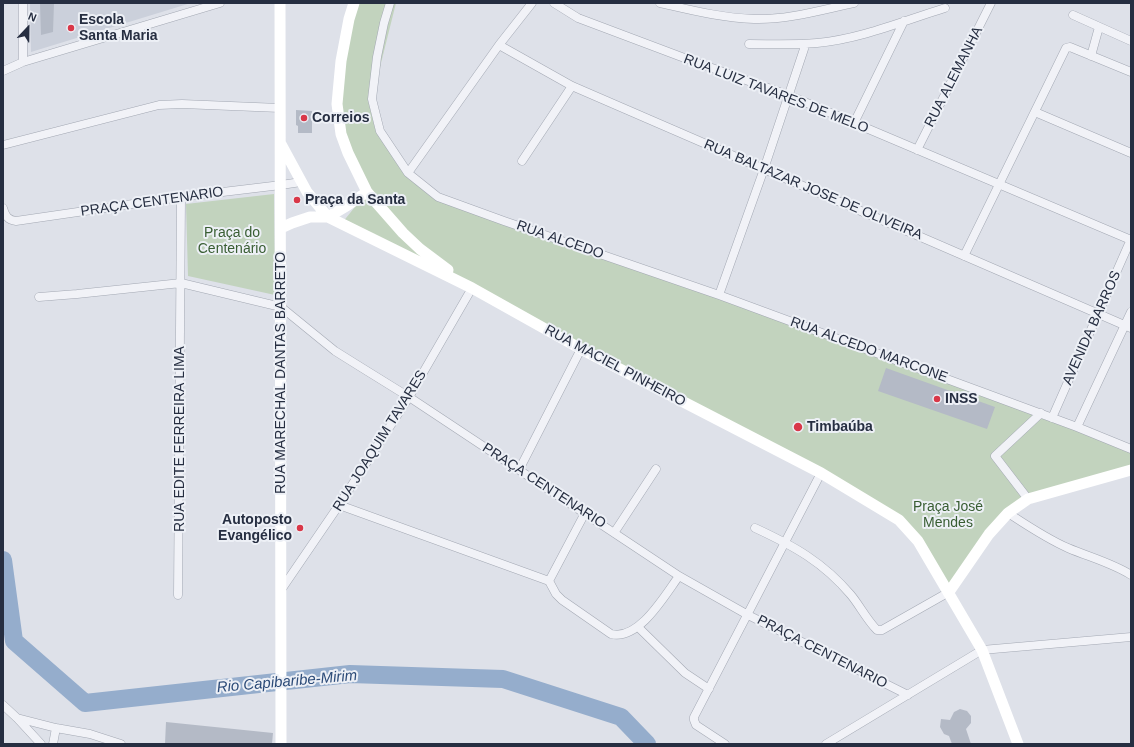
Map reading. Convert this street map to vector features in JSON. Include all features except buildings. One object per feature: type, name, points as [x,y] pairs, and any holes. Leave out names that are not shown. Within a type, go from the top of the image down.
[{"type":"street","points":[[23,3],[23,62]]},
{"type":"street","points":[[3,71],[23,62],[220,3]]},
{"type":"street","name":"RUA MARECHAL DANTAS BARRETO","points":[[280,3],[281,744]]},
{"type":"street","points":[[354,3],[349,19],[341,61],[337,104],[341,134],[348,153],[367,192],[408,239],[472,288]]},
{"type":"street","name":"RUA ALCEDO","points":[[390,3],[380,43],[372,99],[380,131],[408,173],[438,197],[719,295]]},
{"type":"street","points":[[408,173],[499,45],[532,3]]},
{"type":"street","name":"RUA LUIZ TAVARES DE MELO","points":[[554,3],[578,18],[788,95],[1131,240]]},
{"type":"street","points":[[660,3],[716,15],[754,19],[800,15],[854,3]]},
{"type":"street","name":"RUA ALEMANHA","points":[[918,150],[991,3]]},
{"type":"street","points":[[749,44],[817,43],[866,34],[945,8]]},
{"type":"street","points":[[1073,15],[1131,41]]},
{"type":"street","points":[[854,123],[904,21]]},
{"type":"street","points":[[1092,56],[1099,26]]},
{"type":"street","name":"RUA BALTAZAR JOSE DE OLIVEIRA","points":[[499,45],[572,86],[1128,327]]},
{"type":"street","points":[[964,256],[1065,50],[1070,47],[1131,72]]},
{"type":"street","points":[[719,295],[764,169],[804,50]]},
{"type":"street","points":[[522,161],[572,86]]},
{"type":"street","points":[[4,143],[159,106],[182,104],[280,108]]},
{"type":"street","points":[[1035,112],[1131,153]]},
{"type":"street","name":"RUA MACIEL PINHEIRO","points":[[281,144],[301,182],[328,216],[472,288],[581,349],[821,473],[899,520],[918,541],[982,650],[1018,744]]},
{"type":"street","name":"PRAÇA CENTENARIO","points":[[4,212],[8,219],[16,221],[181,197],[301,182]]},
{"type":"street","points":[[281,228],[310,217],[328,216],[367,192]]},
{"type":"street","name":"RUA EDITE FERREIRA LIMA","points":[[178,595],[181,197]]},
{"type":"street","name":"AVENIDA BARROS","points":[[1052,418],[1131,240]]},
{"type":"street","name":"PRAÇA CENTENARIO","points":[[39,297],[181,283],[281,307],[335,350],[358,366],[409,397],[679,576],[748,614],[908,695]]},
{"type":"street","name":"RUA JOAQUIM TAVARES","points":[[281,590],[339,506],[409,397],[472,288]]},
{"type":"street","name":"RUA ALCEDO MARCONE","points":[[719,295],[1041,413],[1131,449]]},
{"type":"street","name":"AVENIDA BARROS","points":[[1077,427],[1128,327],[1131,312]]},
{"type":"street","points":[[519,470],[581,349]]},
{"type":"street","points":[[1028,499],[995,456],[1041,413]]},
{"type":"street","points":[[614,533],[656,469]]},
{"type":"street","points":[[755,528],[785,542],[811,557],[850,595],[877,630],[882,630],[948,592],[989,534],[1008,513],[1028,499],[1131,470]]},
{"type":"street","points":[[725,744],[694,723],[694,717],[821,473]]},
{"type":"street","points":[[339,506],[549,581],[556,594],[562,600],[611,634],[625,634],[638,627],[650,615],[679,576]]},
{"type":"street","points":[[549,581],[585,513]]},
{"type":"street","points":[[1008,513],[1048,538],[1110,564],[1131,575]]},
{"type":"street","points":[[638,627],[685,673],[709,689]]},
{"type":"street","points":[[826,744],[982,650],[1131,637]]},
{"type":"street","points":[[3,705],[41,744]]},
{"type":"street","points":[[17,718],[56,728],[90,734],[121,744]]},
{"type":"street","points":[[54,744],[56,728]]},
{"type":"shaded area","name":"Escola Santa Maria","points":[[30,3],[191,3],[31,52]]},
{"type":"green space","name":"Praça José Mendes","points":[[354,3],[396,3],[372,99],[380,131],[408,173],[438,197],[1131,449],[1131,470],[1008,511],[949,592],[899,520],[342,223],[367,192],[348,153],[337,104]]},
{"type":"green space","name":"Praça do Centenário","points":[[274,194],[275,295],[188,276],[186,204]]},
{"type":"waterway","name":"Rio Capibaribe-Mirim","points":[[3,560],[14,641],[85,703],[350,674],[503,679],[621,717],[647,744]]},
{"type":"place","name":"Escola Santa Maria","points":[[71,28]]},
{"type":"place","name":"Correios","points":[[304,118]]},
{"type":"place","name":"Praça da Santa","points":[[297,200]]},
{"type":"place","name":"INSS","points":[[937,399]]},
{"type":"place","name":"Timbaúba","points":[[798,427]]},
{"type":"place","name":"Autoposto Evangélico","points":[[300,528]]}]
